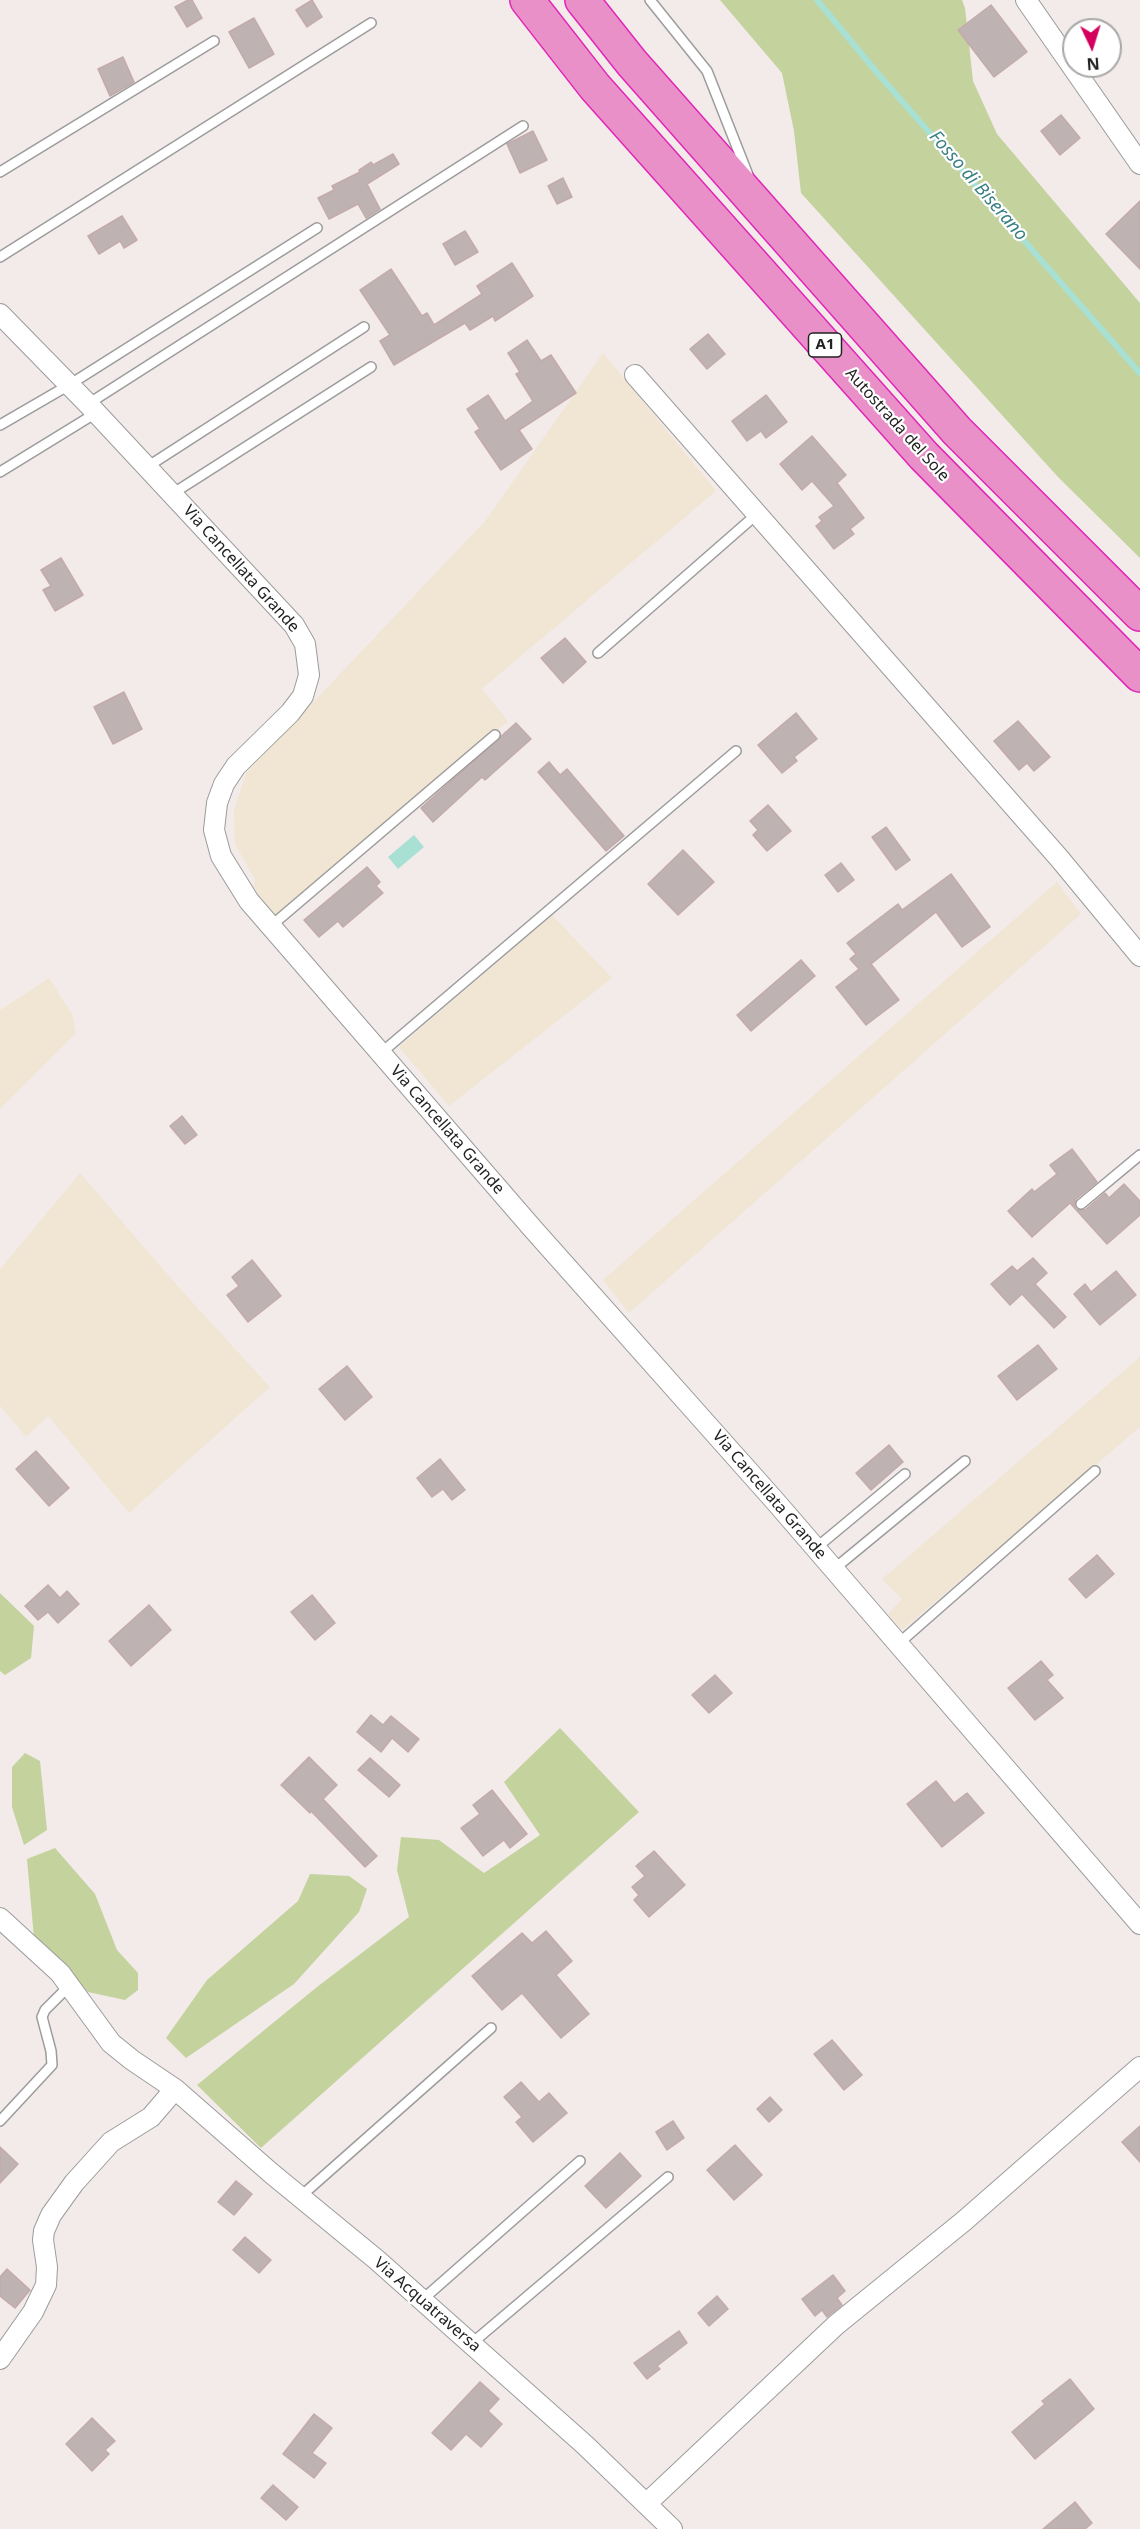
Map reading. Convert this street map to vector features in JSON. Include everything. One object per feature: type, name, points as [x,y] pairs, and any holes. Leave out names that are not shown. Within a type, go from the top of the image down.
[{"type":"highway","name":"Autostrada del Sole","points":[[527,0],[595,87],[916,448],[1140,675]]},
{"type":"highway","name":"A1","points":[[582,0],[632,63],[957,431],[1140,614]]},
{"type":"street","points":[[1026,0],[1140,164]]},
{"type":"street","name":"Via Cancellata Grande","points":[[0,314],[147,467],[301,634],[308,654],[309,675],[303,696],[290,713],[236,766],[224,783],[215,812],[215,839],[221,856],[249,901],[816,1548],[1140,1924]]},
{"type":"street","points":[[635,375],[1059,858],[1140,956]]},
{"type":"street","name":"Via Acquatraversa","points":[[2,1925],[70,1985],[111,2043],[175,2089],[422,2300],[585,2445],[672,2529]]},
{"type":"street","points":[[646,2504],[836,2325],[964,2222],[1140,2067]]},
{"type":"street","points":[[0,2359],[33,2312],[46,2285],[47,2267],[43,2240],[51,2215],[74,2183],[111,2142],[151,2116],[175,2089]]},
{"type":"lane","points":[[650,0],[707,71],[762,210]]},
{"type":"lane","points":[[0,257],[371,24]]},
{"type":"lane","points":[[0,172],[214,41]]},
{"type":"lane","points":[[0,472],[92,409],[524,126]]},
{"type":"lane","points":[[0,425],[69,385],[317,228]]},
{"type":"lane","points":[[147,467],[364,327]]},
{"type":"lane","points":[[172,494],[370,367]]},
{"type":"lane","points":[[598,653],[757,514]]},
{"type":"lane","points":[[271,926],[495,735]]},
{"type":"lane","points":[[381,1053],[736,751]]},
{"type":"lane","points":[[1081,1204],[1140,1155]]},
{"type":"lane","points":[[834,1569],[965,1461]]},
{"type":"lane","points":[[898,1644],[1095,1471]]},
{"type":"lane","points":[[816,1548],[905,1474]]},
{"type":"lane","points":[[0,2121],[52,2065],[51,2050],[42,2017],[45,2010],[70,1985]]},
{"type":"lane","points":[[300,2197],[491,2028]]},
{"type":"lane","points":[[422,2300],[580,2161]]},
{"type":"lane","points":[[471,2344],[668,2177]]},
{"type":"shaded area","points":[[720,0],[962,0],[965,8],[973,81],[997,134],[1140,303],[1140,558],[1058,477],[801,193],[794,131],[782,73]]},
{"type":"shaded area","points":[[603,353],[716,491],[482,689],[508,721],[275,918],[253,887],[255,880],[235,844],[234,811],[246,773],[486,520]]},
{"type":"shaded area","points":[[414,835],[424,847],[398,869],[388,857]]},
{"type":"shaded area","points":[[1057,882],[1081,914],[629,1313],[603,1280]]},
{"type":"shaded area","points":[[552,915],[612,978],[449,1106],[399,1047]]},
{"type":"shaded area","points":[[49,978],[72,1014],[76,1033],[0,1109],[0,1010]]},
{"type":"shaded area","points":[[80,1173],[183,1292],[270,1387],[129,1513],[48,1416],[26,1437],[0,1406],[0,1269]]},
{"type":"shaded area","points":[[1140,1357],[1140,1427],[902,1630],[888,1614],[902,1599],[882,1579]]},
{"type":"shaded area","points":[[0,1593],[34,1626],[31,1658],[5,1675],[0,1671]]},
{"type":"shaded area","points":[[560,1728],[639,1812],[261,2148],[197,2085],[317,1987],[409,1917],[397,1870],[401,1837],[439,1840],[484,1873],[540,1835],[504,1782]]},
{"type":"shaded area","points":[[25,1753],[40,1761],[47,1830],[24,1845],[12,1807],[12,1767]]},
{"type":"shaded area","points":[[55,1848],[95,1894],[117,1950],[138,1973],[138,1990],[125,2000],[88,1992],[34,1938],[27,1859]]},
{"type":"shaded area","points":[[310,1874],[349,1876],[367,1889],[359,1912],[294,1984],[186,2058],[166,2038],[207,1980],[298,1901]]},
{"type":"building","points":[[192,0],[202,18],[187,27],[175,7]]},
{"type":"building","points":[[312,0],[322,17],[307,27],[296,10]]},
{"type":"building","points":[[991,5],[1027,52],[994,77],[958,30]]},
{"type":"building","points":[[254,18],[274,54],[249,68],[229,32]]},
{"type":"building","points":[[123,57],[134,82],[110,96],[98,69]]},
{"type":"building","points":[[1061,115],[1080,138],[1060,155],[1041,131]]},
{"type":"building","points":[[533,131],[547,160],[520,173],[507,144]]},
{"type":"building","points":[[393,154],[399,164],[367,184],[380,209],[366,218],[358,204],[329,219],[318,198],[334,190],[332,186],[360,172],[359,170],[371,162],[373,165]]},
{"type":"building","points":[[563,178],[572,197],[557,204],[548,186]]},
{"type":"building","points":[[1140,201],[1140,269],[1106,234]]},
{"type":"building","points":[[122,216],[137,240],[124,248],[120,241],[99,254],[88,236]]},
{"type":"building","points":[[465,231],[478,252],[455,265],[443,244]]},
{"type":"building","points":[[512,263],[533,296],[495,321],[493,316],[470,330],[465,323],[394,365],[380,341],[390,335],[360,290],[391,269],[422,316],[427,313],[434,325],[482,294],[477,286]]},
{"type":"building","points":[[708,334],[725,354],[707,369],[690,349]]},
{"type":"building","points":[[527,340],[541,361],[551,355],[576,393],[519,430],[532,449],[501,470],[475,432],[480,429],[467,409],[488,395],[505,421],[533,401],[516,374],[520,372],[508,353]]},
{"type":"building","points":[[766,395],[787,422],[766,438],[761,431],[747,441],[732,421]]},
{"type":"building","points":[[812,436],[846,475],[837,483],[864,518],[850,529],[854,534],[834,549],[816,526],[822,521],[819,517],[834,506],[812,481],[802,490],[780,464]]},
{"type":"building","points":[[61,558],[83,595],[55,611],[43,590],[51,586],[41,570]]},
{"type":"building","points":[[565,638],[586,662],[563,683],[541,658]]},
{"type":"building","points":[[124,692],[142,729],[113,744],[94,707]]},
{"type":"building","points":[[796,713],[817,739],[794,757],[797,761],[782,773],[758,745]]},
{"type":"building","points":[[1018,721],[1050,757],[1034,771],[1027,763],[1019,770],[994,741]]},
{"type":"building","points":[[516,723],[531,739],[485,780],[482,777],[433,822],[421,808]]},
{"type":"building","points":[[549,762],[560,775],[567,769],[624,836],[606,851],[538,772]]},
{"type":"building","points":[[768,805],[791,831],[767,851],[753,835],[758,830],[750,821]]},
{"type":"building","points":[[886,827],[910,860],[896,870],[872,837]]},
{"type":"building","points":[[683,850],[714,882],[678,915],[648,884]]},
{"type":"building","points":[[841,863],[854,880],[838,892],[825,875]]},
{"type":"building","points":[[367,867],[380,882],[376,886],[383,893],[343,927],[338,921],[319,937],[304,920]]},
{"type":"building","points":[[951,874],[990,927],[962,947],[936,912],[871,964],[899,1000],[866,1025],[836,987],[859,969],[850,959],[856,954],[847,943],[898,904],[902,910]]},
{"type":"building","points":[[801,960],[815,976],[751,1031],[737,1015]]},
{"type":"building","points":[[182,1116],[197,1135],[185,1144],[170,1126]]},
{"type":"building","points":[[1072,1149],[1097,1182],[1076,1199],[1074,1205],[1076,1209],[1085,1210],[1105,1193],[1109,1198],[1124,1184],[1140,1201],[1140,1215],[1107,1244],[1070,1203],[1032,1237],[1008,1211],[1032,1189],[1034,1192],[1057,1174],[1050,1165]]},
{"type":"building","points":[[1033,1258],[1047,1273],[1035,1284],[1066,1317],[1054,1328],[1022,1294],[1010,1305],[991,1284],[1012,1266],[1017,1271]]},
{"type":"building","points":[[252,1260],[281,1296],[248,1322],[227,1295],[239,1286],[232,1277]]},
{"type":"building","points":[[1116,1271],[1136,1295],[1100,1325],[1074,1294],[1085,1284],[1091,1292]]},
{"type":"building","points":[[1038,1345],[1057,1369],[1017,1400],[998,1376]]},
{"type":"building","points":[[347,1366],[372,1397],[345,1420],[319,1389]]},
{"type":"building","points":[[889,1445],[903,1462],[871,1490],[856,1473]]},
{"type":"building","points":[[36,1451],[69,1488],[49,1506],[16,1469]]},
{"type":"building","points":[[440,1459],[465,1490],[452,1500],[443,1489],[432,1497],[417,1478]]},
{"type":"building","points":[[1097,1555],[1114,1574],[1086,1598],[1069,1579]]},
{"type":"building","points":[[48,1585],[60,1598],[67,1591],[79,1604],[58,1623],[48,1612],[38,1620],[25,1606]]},
{"type":"building","points":[[312,1595],[335,1623],[315,1640],[291,1612]]},
{"type":"building","points":[[149,1605],[171,1630],[131,1666],[109,1641]]},
{"type":"building","points":[[1041,1661],[1053,1675],[1047,1680],[1063,1698],[1035,1720],[1008,1688]]},
{"type":"building","points":[[715,1675],[732,1693],[709,1713],[692,1695]]},
{"type":"building","points":[[371,1715],[383,1725],[391,1716],[419,1739],[408,1752],[392,1738],[381,1752],[357,1732]]},
{"type":"building","points":[[309,1757],[337,1785],[323,1799],[377,1856],[365,1867],[311,1811],[310,1813],[281,1785]]},
{"type":"building","points":[[370,1758],[400,1785],[389,1797],[358,1770]]},
{"type":"building","points":[[936,1781],[954,1803],[967,1793],[984,1813],[942,1847],[907,1804]]},
{"type":"building","points":[[492,1790],[527,1834],[510,1848],[504,1840],[483,1856],[461,1828],[480,1814],[473,1805]]},
{"type":"building","points":[[654,1851],[685,1885],[649,1917],[634,1900],[639,1895],[632,1887],[645,1876],[636,1866]]},
{"type":"building","points":[[546,1931],[572,1961],[556,1975],[589,2014],[561,2038],[522,1993],[502,2010],[472,1976],[522,1933],[532,1943]]},
{"type":"building","points":[[832,2040],[862,2075],[844,2090],[814,2054]]},
{"type":"building","points":[[521,2082],[539,2102],[549,2093],[567,2113],[533,2142],[516,2122],[522,2117],[504,2097]]},
{"type":"building","points":[[770,2097],[782,2110],[769,2122],[757,2109]]},
{"type":"building","points":[[673,2121],[684,2138],[667,2150],[656,2132]]},
{"type":"building","points":[[1140,2126],[1140,2162],[1122,2142]]},
{"type":"building","points":[[735,2145],[762,2175],[734,2200],[707,2170]]},
{"type":"building","points":[[0,2147],[18,2164],[0,2183]]},
{"type":"building","points":[[620,2153],[641,2176],[606,2208],[585,2186]]},
{"type":"building","points":[[236,2181],[252,2194],[234,2215],[218,2202]]},
{"type":"building","points":[[245,2237],[271,2260],[259,2273],[233,2250]]},
{"type":"building","points":[[7,2269],[30,2290],[15,2308],[0,2296],[0,2277]]},
{"type":"building","points":[[833,2275],[845,2291],[837,2298],[842,2305],[827,2317],[822,2310],[815,2316],[802,2299]]},
{"type":"building","points":[[717,2296],[728,2309],[709,2326],[698,2313]]},
{"type":"building","points":[[679,2331],[687,2343],[657,2366],[660,2369],[647,2379],[634,2363]]},
{"type":"building","points":[[1070,2379],[1094,2409],[1035,2459],[1012,2432],[1045,2404],[1042,2401]]},
{"type":"building","points":[[480,2382],[499,2399],[488,2411],[502,2424],[481,2447],[466,2434],[451,2450],[432,2433]]},
{"type":"building","points":[[314,2414],[332,2428],[312,2453],[326,2463],[314,2478],[283,2454]]},
{"type":"building","points":[[92,2418],[115,2441],[105,2450],[109,2454],[92,2471],[66,2444]]},
{"type":"building","points":[[273,2485],[298,2507],[286,2520],[261,2498]]},
{"type":"building","points":[[1075,2502],[1092,2523],[1085,2529],[1043,2529]]},
{"type":"waterway","name":"Fosso di Biserano","points":[[817,0],[879,75],[1140,373]]}]
